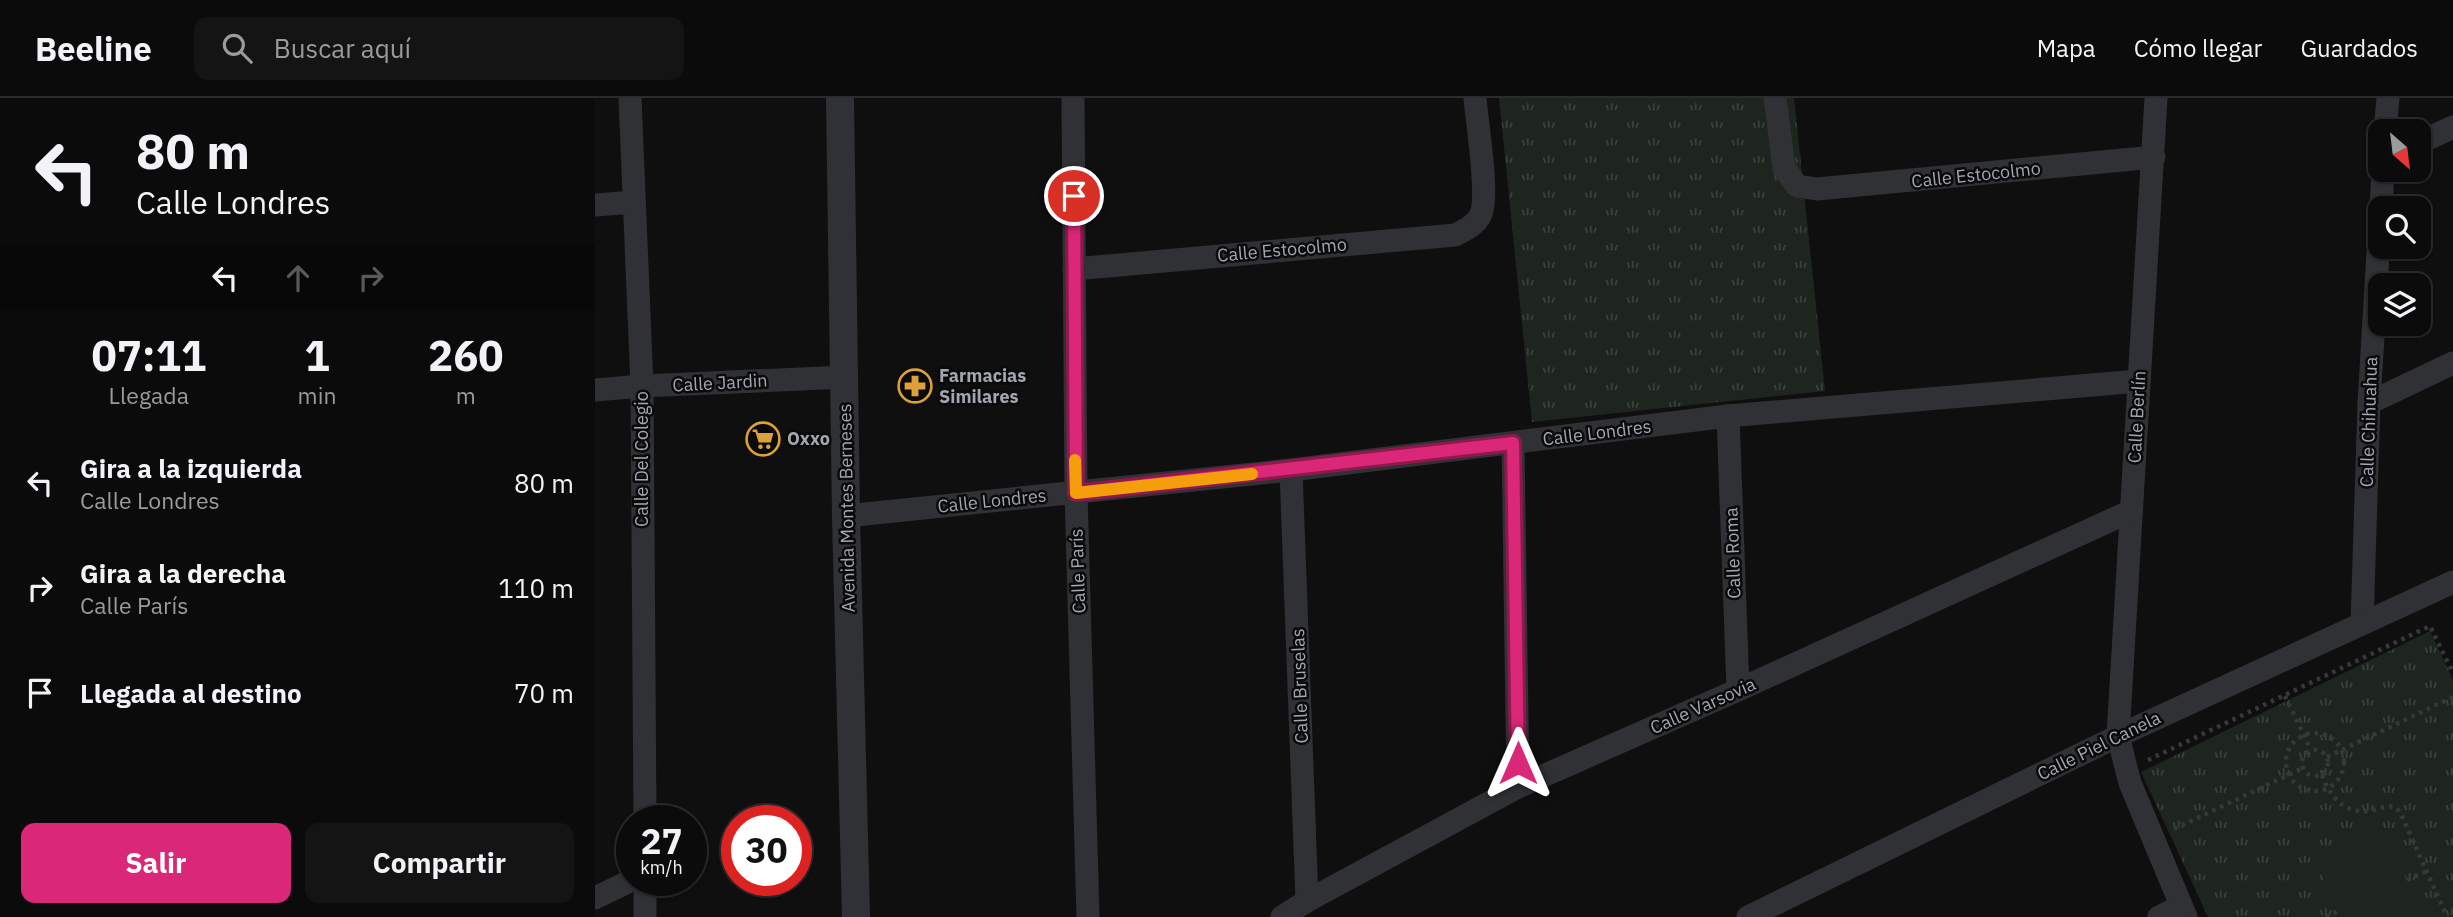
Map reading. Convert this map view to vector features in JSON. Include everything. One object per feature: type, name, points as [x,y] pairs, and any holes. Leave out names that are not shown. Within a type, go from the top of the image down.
[{"type":"street","name":"Calle Del Colegio","points":[[630,98],[642,386],[645,805]]},
{"type":"street","name":"Avenida Montes Berneses","points":[[840,98],[846,516],[856,917]]},
{"type":"street","name":"Calle París","points":[[1073,98],[1076,493],[1089,917]]},
{"type":"street","name":"Calle Estocolmo","points":[[1074,270],[1455,235],[1475,223],[1482,212],[1483,193],[1475,98]]},
{"type":"street","name":"Calle Estocolmo","points":[[1775,98],[1784,168],[1797,186],[1839,188],[2154,158]]},
{"type":"street","name":"Calle Berlín","points":[[2156,98],[2118,736],[2130,783],[2184,912]]},
{"type":"street","points":[[2386,119],[2388,98]]},
{"type":"street","points":[[2431,138],[2453,127]]},
{"type":"street","points":[[595,205],[634,202]]},
{"type":"street","name":"Calle Chihuahua","points":[[2362,624],[2369,403],[2378,259]]},
{"type":"street","points":[[2369,403],[2453,363]]},
{"type":"street","name":"Calle Jardin","points":[[595,390],[846,377]]},
{"type":"street","name":"Calle Londres","points":[[846,516],[1291,470],[1728,416],[2139,380]]},
{"type":"street","name":"Calle Roma","points":[[1728,416],[1738,691]]},
{"type":"street","points":[[1513,443],[1518,787]]},
{"type":"street","name":"Calle Bruselas","points":[[1291,470],[1307,901]]},
{"type":"street","name":"Calle Varsovia","points":[[1282,917],[1518,787],[1738,691],[2131,511]]},
{"type":"street","name":"Calle Piel Canela","points":[[1748,917],[2118,736],[2362,624],[2450,590]]},
{"type":"street","points":[[595,898],[616,888]]},
{"type":"street","points":[[645,896],[645,917]]},
{"type":"street","points":[[2159,917],[2184,912]]},
{"type":"path","points":[[2136,766],[2431,626],[2453,673]]},
{"type":"path","points":[[2285,695],[2311,750]]},
{"type":"path","points":[[2327,757],[2453,697]]},
{"type":"path","points":[[2318,733],[2327,736],[2335,741],[2341,750],[2344,766],[2341,775],[2327,789],[2308,790],[2299,787],[2289,775],[2286,761],[2288,751],[2293,743],[2304,735],[2318,733]]},
{"type":"path","points":[[2311,750],[2320,750],[2327,757],[2327,769],[2322,775],[2308,775],[2302,768],[2304,755],[2311,750]]},
{"type":"path","points":[[2167,832],[2302,768]]},
{"type":"path","points":[[2322,775],[2327,789],[2340,803],[2355,810],[2395,807],[2447,917]]},
{"type":"path","points":[[2407,880],[2427,871]]},
{"type":"path","points":[[2326,917],[2338,911]]},
{"type":"green space","points":[[1499,98],[1794,98],[1825,391],[1532,422]]},
{"type":"green space","points":[[2430,631],[2453,680],[2453,917],[2208,917],[2141,772]]},
{"type":"green space","points":[[2383,827],[2423,917],[2341,917],[2313,856]]},
{"type":"slow traffic","points":[[1075,460],[1076,493],[1252,474]]},
{"type":"place","name":"Farmacias Similares","points":[[915,386]]},
{"type":"place","name":"Oxxo","points":[[763,439]]},
{"type":"route","points":[[1074,196],[1076,493],[1513,443],[1518,763]]}]
